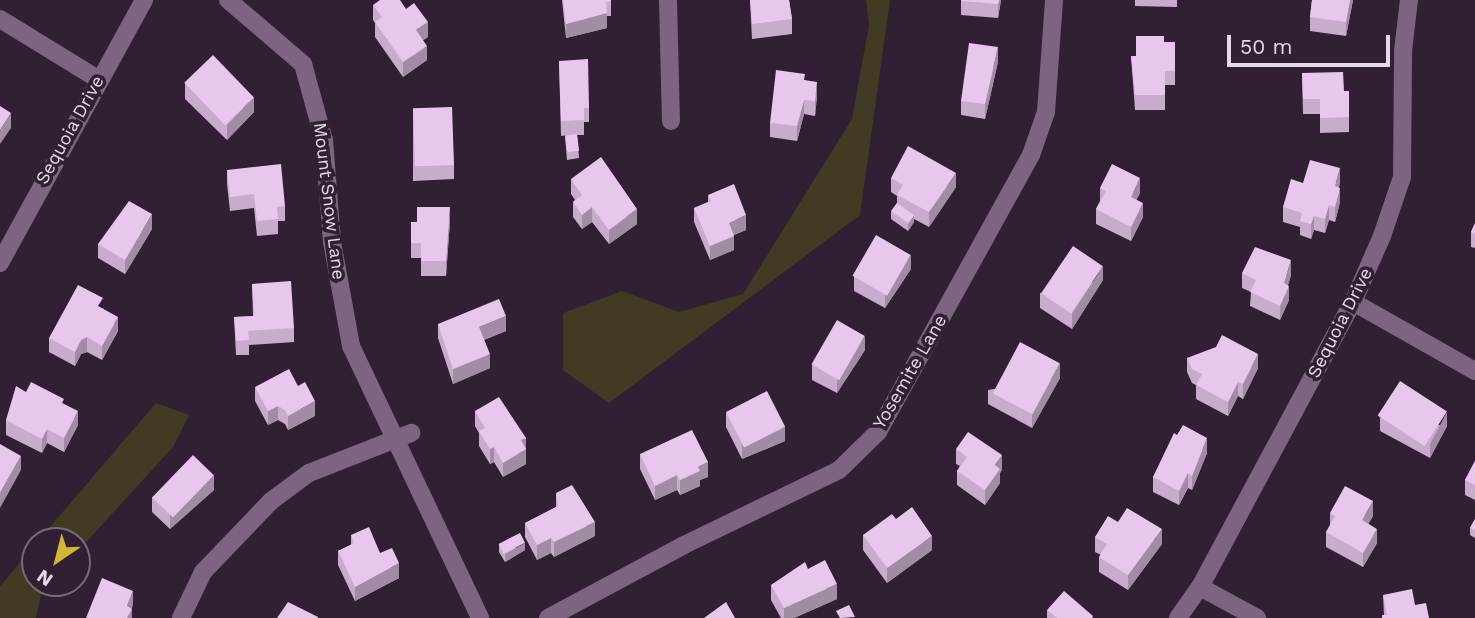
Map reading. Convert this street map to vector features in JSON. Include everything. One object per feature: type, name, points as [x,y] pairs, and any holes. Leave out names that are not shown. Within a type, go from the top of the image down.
[{"type":"street","name":"Sequoia Drive","points":[[0,263],[98,79],[144,0]]},
{"type":"street","name":"Mount Snow Lane","points":[[228,0],[303,64],[324,140],[332,242],[351,346],[402,436],[480,618]]},
{"type":"street","points":[[668,0],[671,121]]},
{"type":"street","name":"Yosemite Lane","points":[[548,618],[684,545],[839,470],[878,432],[1031,155],[1046,112],[1054,0]]},
{"type":"street","name":"Sequoia Drive","points":[[1178,618],[1199,587],[1353,302],[1402,177],[1402,78],[1409,0]]},
{"type":"street","points":[[0,19],[98,79]]},
{"type":"street","points":[[1353,302],[1475,371]]},
{"type":"street","points":[[181,618],[203,572],[271,501],[309,473],[402,436]]},
{"type":"street","points":[[1199,587],[1257,618]]},
{"type":"shaded area","points":[[866,0],[890,0],[860,215],[609,403],[563,370],[563,313],[622,291],[679,312],[743,294],[852,119],[869,25]]},
{"type":"shaded area","points":[[156,403],[189,415],[173,447],[91,537],[91,527],[50,527]]},
{"type":"shaded area","points":[[21,561],[21,597],[40,597],[36,618],[0,618],[0,586]]},
{"type":"building","points":[[380,0],[400,0],[406,9],[414,3],[428,22],[416,30],[427,46],[403,62],[375,22],[382,17],[373,5]]},
{"type":"building","points":[[563,0],[611,1],[606,2],[607,13],[566,24]]},
{"type":"building","points":[[750,0],[789,0],[792,19],[752,24]]},
{"type":"building","points":[[961,0],[999,0],[998,4]]},
{"type":"building","points":[[1312,0],[1350,0],[1346,22],[1310,17]]},
{"type":"building","points":[[1136,36],[1164,36],[1164,42],[1175,42],[1175,71],[1165,71],[1165,95],[1135,95],[1131,56],[1136,56]]},
{"type":"building","points":[[969,43],[998,47],[985,104],[961,101]]},
{"type":"building","points":[[213,55],[254,97],[225,125],[184,83]]},
{"type":"building","points":[[588,59],[589,108],[584,108],[584,120],[561,121],[559,61]]},
{"type":"building","points":[[776,70],[805,74],[804,80],[817,82],[815,101],[804,100],[797,126],[770,123]]},
{"type":"building","points":[[1343,72],[1344,91],[1349,91],[1349,117],[1320,118],[1320,99],[1303,99],[1302,73]]},
{"type":"building","points":[[0,106],[11,113],[0,130]]},
{"type":"building","points":[[452,107],[454,165],[415,166],[413,108]]},
{"type":"building","points":[[577,134],[579,151],[567,152],[565,135]]},
{"type":"building","points":[[908,146],[956,173],[929,212],[897,195],[903,185],[891,178]]},
{"type":"building","points":[[601,157],[637,209],[609,230],[592,207],[582,215],[573,202],[582,195],[571,179]]},
{"type":"building","points":[[1310,160],[1340,168],[1335,186],[1340,188],[1335,207],[1329,205],[1325,219],[1314,216],[1311,224],[1300,221],[1302,213],[1283,207],[1291,179],[1303,183]]},
{"type":"building","points":[[281,164],[285,206],[277,207],[278,219],[257,221],[254,194],[230,197],[227,170]]},
{"type":"building","points":[[1112,164],[1140,178],[1131,197],[1143,203],[1131,227],[1096,209],[1106,191],[1100,188]]},
{"type":"building","points":[[734,184],[746,215],[729,223],[734,236],[710,246],[694,208],[711,201],[708,195]]},
{"type":"building","points":[[129,201],[152,214],[125,260],[98,244]]},
{"type":"building","points":[[897,203],[914,215],[908,223],[891,211]]},
{"type":"building","points":[[417,207],[450,207],[446,261],[421,261],[421,243],[411,243],[411,222],[417,222]]},
{"type":"building","points":[[876,235],[911,255],[887,296],[852,276]]},
{"type":"building","points":[[1073,246],[1103,266],[1071,313],[1041,293]]},
{"type":"building","points":[[1255,247],[1291,260],[1284,283],[1289,286],[1280,306],[1250,292],[1256,280],[1242,273]]},
{"type":"building","points":[[291,281],[294,328],[248,331],[249,340],[236,341],[234,317],[254,316],[252,284]]},
{"type":"building","points":[[78,285],[103,298],[98,306],[118,317],[102,346],[87,337],[81,340],[75,352],[49,338]]},
{"type":"building","points":[[499,299],[506,316],[479,327],[490,354],[453,369],[438,324]]},
{"type":"building","points":[[837,320],[865,336],[839,380],[812,364]]},
{"type":"building","points":[[1222,335],[1258,354],[1243,384],[1238,382],[1228,402],[1196,385],[1202,374],[1192,369],[1187,358],[1216,347]]},
{"type":"building","points":[[1020,342],[1060,363],[1033,414],[993,393]]},
{"type":"building","points":[[289,369],[298,386],[305,382],[315,401],[288,416],[285,410],[278,406],[268,411],[255,387]]},
{"type":"building","points":[[1400,381],[1447,411],[1425,446],[1378,415]]},
{"type":"building","points":[[31,382],[64,399],[62,403],[78,411],[64,438],[47,429],[42,439],[6,420],[16,386],[26,392]]},
{"type":"building","points":[[767,391],[785,427],[744,448],[726,412]]},
{"type":"building","points":[[499,397],[526,438],[521,440],[526,449],[503,463],[494,447],[490,449],[479,431],[485,428],[475,411]]},
{"type":"building","points":[[1183,425],[1207,438],[1192,476],[1188,473],[1179,491],[1153,477],[1174,433],[1177,435]]},
{"type":"building","points":[[692,430],[708,462],[698,467],[700,471],[680,480],[677,475],[655,486],[640,454]]},
{"type":"building","points":[[968,432],[1002,455],[995,465],[1000,469],[985,490],[957,471],[967,457],[956,449]]},
{"type":"building","points":[[0,444],[21,456],[0,493]]},
{"type":"building","points":[[193,455],[214,475],[173,518],[152,497]]},
{"type":"building","points":[[1475,461],[1475,485],[1465,480]]},
{"type":"building","points":[[572,485],[595,522],[554,542],[551,538],[537,545],[525,523],[558,506],[556,493]]},
{"type":"building","points":[[1345,486],[1373,501],[1362,520],[1377,529],[1363,553],[1326,532],[1335,516],[1330,513]]},
{"type":"building","points":[[912,507],[932,536],[887,568],[863,535],[892,514],[896,519]]},
{"type":"building","points":[[1127,508],[1162,529],[1128,575],[1099,557],[1107,544],[1095,537],[1108,516],[1118,522]]},
{"type":"building","points":[[369,527],[380,553],[392,548],[399,563],[355,587],[338,551],[354,543],[351,535]]},
{"type":"building","points":[[520,533],[525,543],[504,554],[499,544]]},
{"type":"building","points":[[825,560],[837,584],[784,608],[771,585],[805,562],[808,569]]},
{"type":"building","points":[[102,578],[133,591],[127,606],[132,609],[127,618],[86,618]]},
{"type":"building","points":[[1412,589],[1415,605],[1426,603],[1429,618],[1382,618],[1382,615],[1387,615],[1383,595]]},
{"type":"building","points":[[1064,591],[1093,616],[1092,618],[1057,618],[1047,610]]},
{"type":"building","points":[[288,602],[318,617],[318,618],[277,618]]},
{"type":"building","points":[[726,602],[735,618],[704,618]]},
{"type":"building","points":[[849,605],[855,617],[840,618],[836,611]]}]
